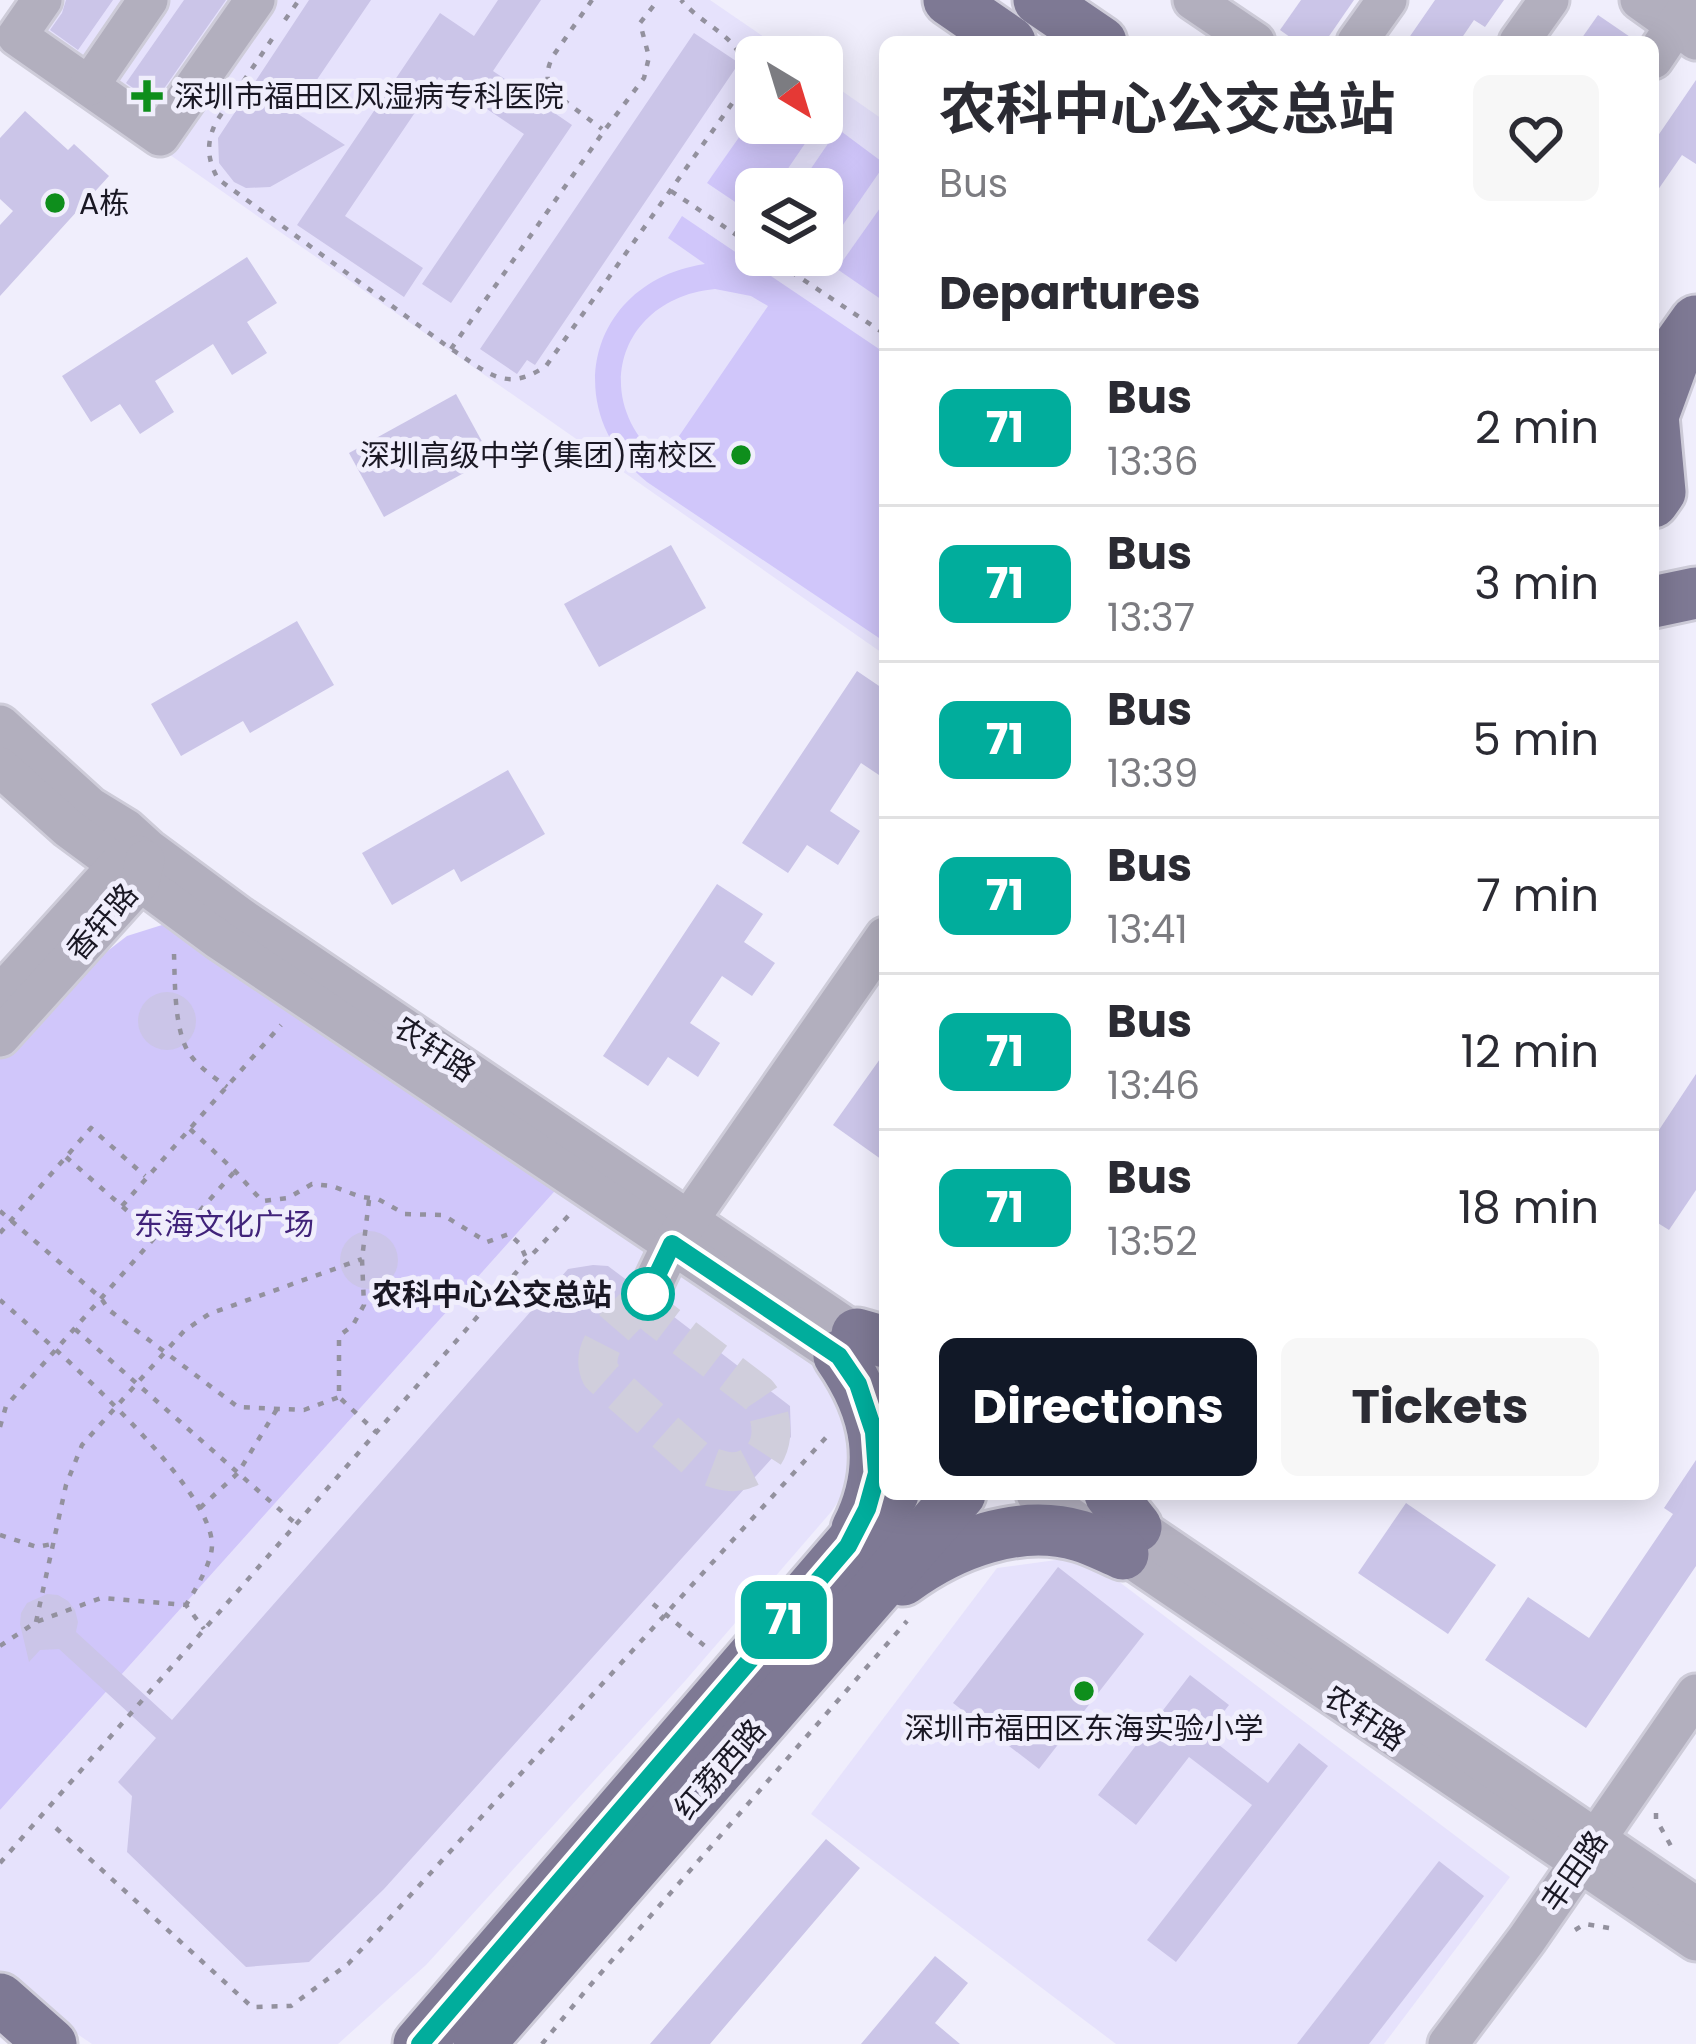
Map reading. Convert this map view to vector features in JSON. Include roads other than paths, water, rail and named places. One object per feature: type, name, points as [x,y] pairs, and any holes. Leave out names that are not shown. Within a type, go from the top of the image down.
[{"type":"main road","points":[[949,0],[1001,36]]},
{"type":"main road","points":[[1659,400],[1679,345],[1696,321]]},
{"type":"main road","points":[[1659,420],[1696,446]]},
{"type":"main road","points":[[1659,458],[1665,500]]},
{"type":"main road","points":[[1659,601],[1696,593]]},
{"type":"main road","points":[[848,1546],[867,1509],[877,1473],[874,1432],[858,1384],[866,1346]]},
{"type":"main road","name":"红荔西路","points":[[420,2043],[888,1500]]},
{"type":"main road","name":"红荔西路","points":[[479,2044],[955,1500]]},
{"type":"main road","points":[[854,1616],[956,1547],[1016,1532],[1078,1535],[1123,1525]]},
{"type":"main road","points":[[0,1999],[51,2044]]},
{"type":"street","points":[[42,0],[16,36],[160,136],[255,0]]},
{"type":"street","points":[[89,86],[148,0]]},
{"type":"street","points":[[1362,36],[1387,0]]},
{"type":"street","points":[[1523,36],[1549,0]]},
{"type":"street","points":[[1640,0],[1688,22],[1659,53]]},
{"type":"street","points":[[1210,5],[1248,36]]},
{"type":"street","name":"农轩路","points":[[0,725],[91,807],[126,829],[135,866]]},
{"type":"street","name":"农轩路","points":[[0,767],[68,828],[240,917],[680,1232],[866,1346],[879,1375]]},
{"type":"street","name":"香轩路","points":[[0,995],[135,866]]},
{"type":"street","name":"香轩路","points":[[0,1036],[135,866]]},
{"type":"street","points":[[648,1294],[680,1232],[879,947]]},
{"type":"street","name":"农轩路","points":[[1053,1500],[1123,1525]]},
{"type":"street","name":"农轩路","points":[[1095,1500],[1123,1525],[1587,1852],[1696,1941]]},
{"type":"street","name":"丰田路","points":[[1448,2044],[1696,1694]]},
{"type":"street","name":"农轩路","points":[[1587,1852],[1696,1907]]},
{"type":"tunnel","points":[[648,1294],[656,1316],[764,1403],[771,1424],[769,1445],[746,1469],[734,1472],[698,1461],[601,1375],[598,1363],[604,1341],[648,1294]]},
{"type":"place","name":"深圳市福田区风湿病专科医院","points":[[147,96]]},
{"type":"place","name":"A栋","points":[[55,203]]},
{"type":"place","name":"深圳高级中学(集团)南校区","points":[[741,455]]},
{"type":"place","name":"农科中心公交总站","points":[[648,1294]]},
{"type":"place","name":"深圳市福田区东海实验小学","points":[[1084,1691]]},
{"type":"park label","name":"东海文化广场","points":[[224,1224]]}]
